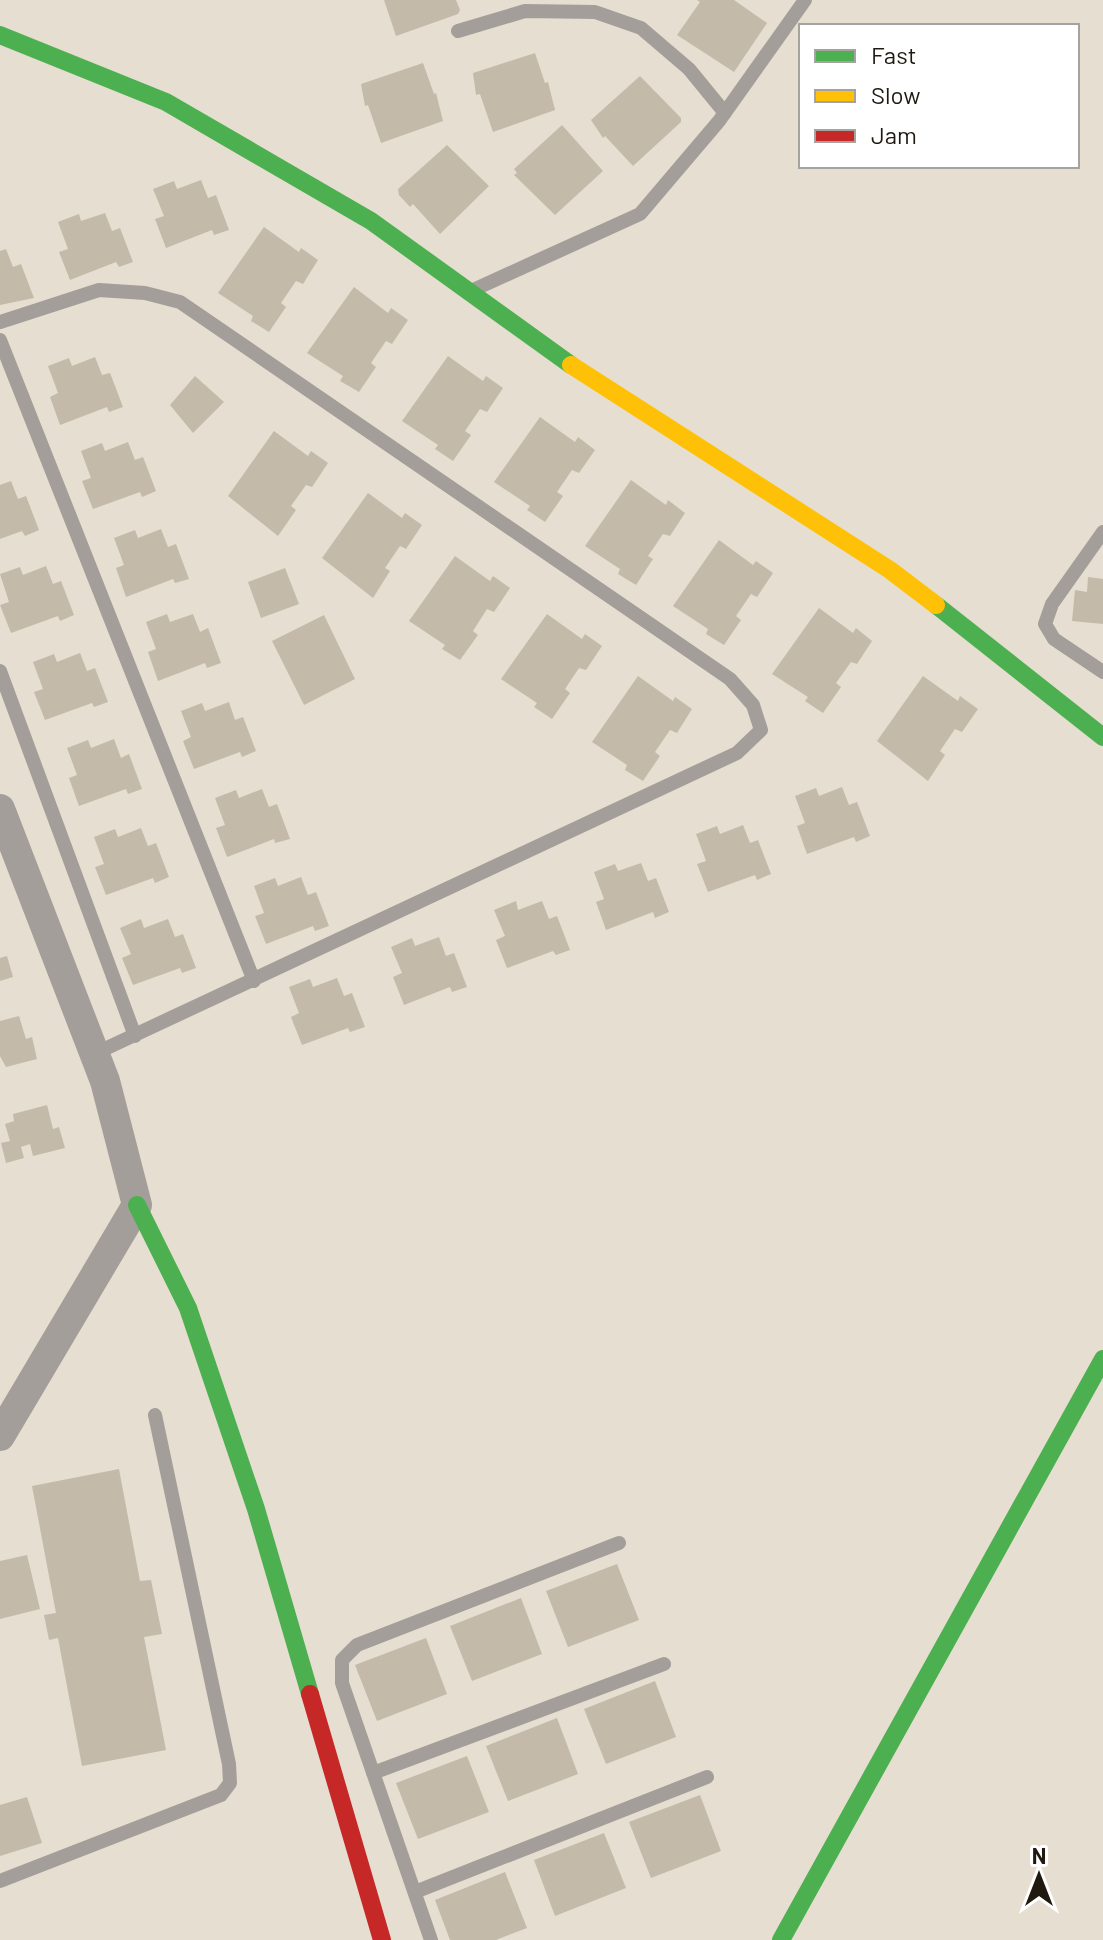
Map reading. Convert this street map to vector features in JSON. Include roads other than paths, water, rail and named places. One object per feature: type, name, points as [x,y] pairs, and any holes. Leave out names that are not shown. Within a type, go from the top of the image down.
[{"type":"street","points":[[0,35],[166,102],[371,221],[550,351],[890,570],[1067,705],[1103,737]]},
{"type":"street","points":[[0,809],[94,1054],[137,1205],[188,1308],[256,1509],[382,1940]]},
{"type":"street","points":[[0,1436],[137,1205]]},
{"type":"street","points":[[781,1940],[1103,1359]]},
{"type":"lane","points":[[469,292],[640,214],[725,113],[805,0]]},
{"type":"lane","points":[[458,31],[525,11],[595,12],[641,28],[689,69],[725,113]]},
{"type":"lane","points":[[0,322],[99,290],[145,293],[180,302],[730,679],[753,705],[761,730],[737,753],[94,1054]]},
{"type":"lane","points":[[0,340],[254,981]]},
{"type":"lane","points":[[1103,532],[1052,604],[1045,624],[1054,639],[1103,672]]},
{"type":"lane","points":[[0,671],[135,1036]]},
{"type":"lane","points":[[0,1881],[221,1795],[230,1783],[229,1764],[155,1415]]},
{"type":"lane","points":[[431,1940],[342,1683],[342,1660],[357,1645],[619,1543]]},
{"type":"lane","points":[[373,1773],[664,1664]]},
{"type":"lane","points":[[415,1892],[707,1777]]}]
